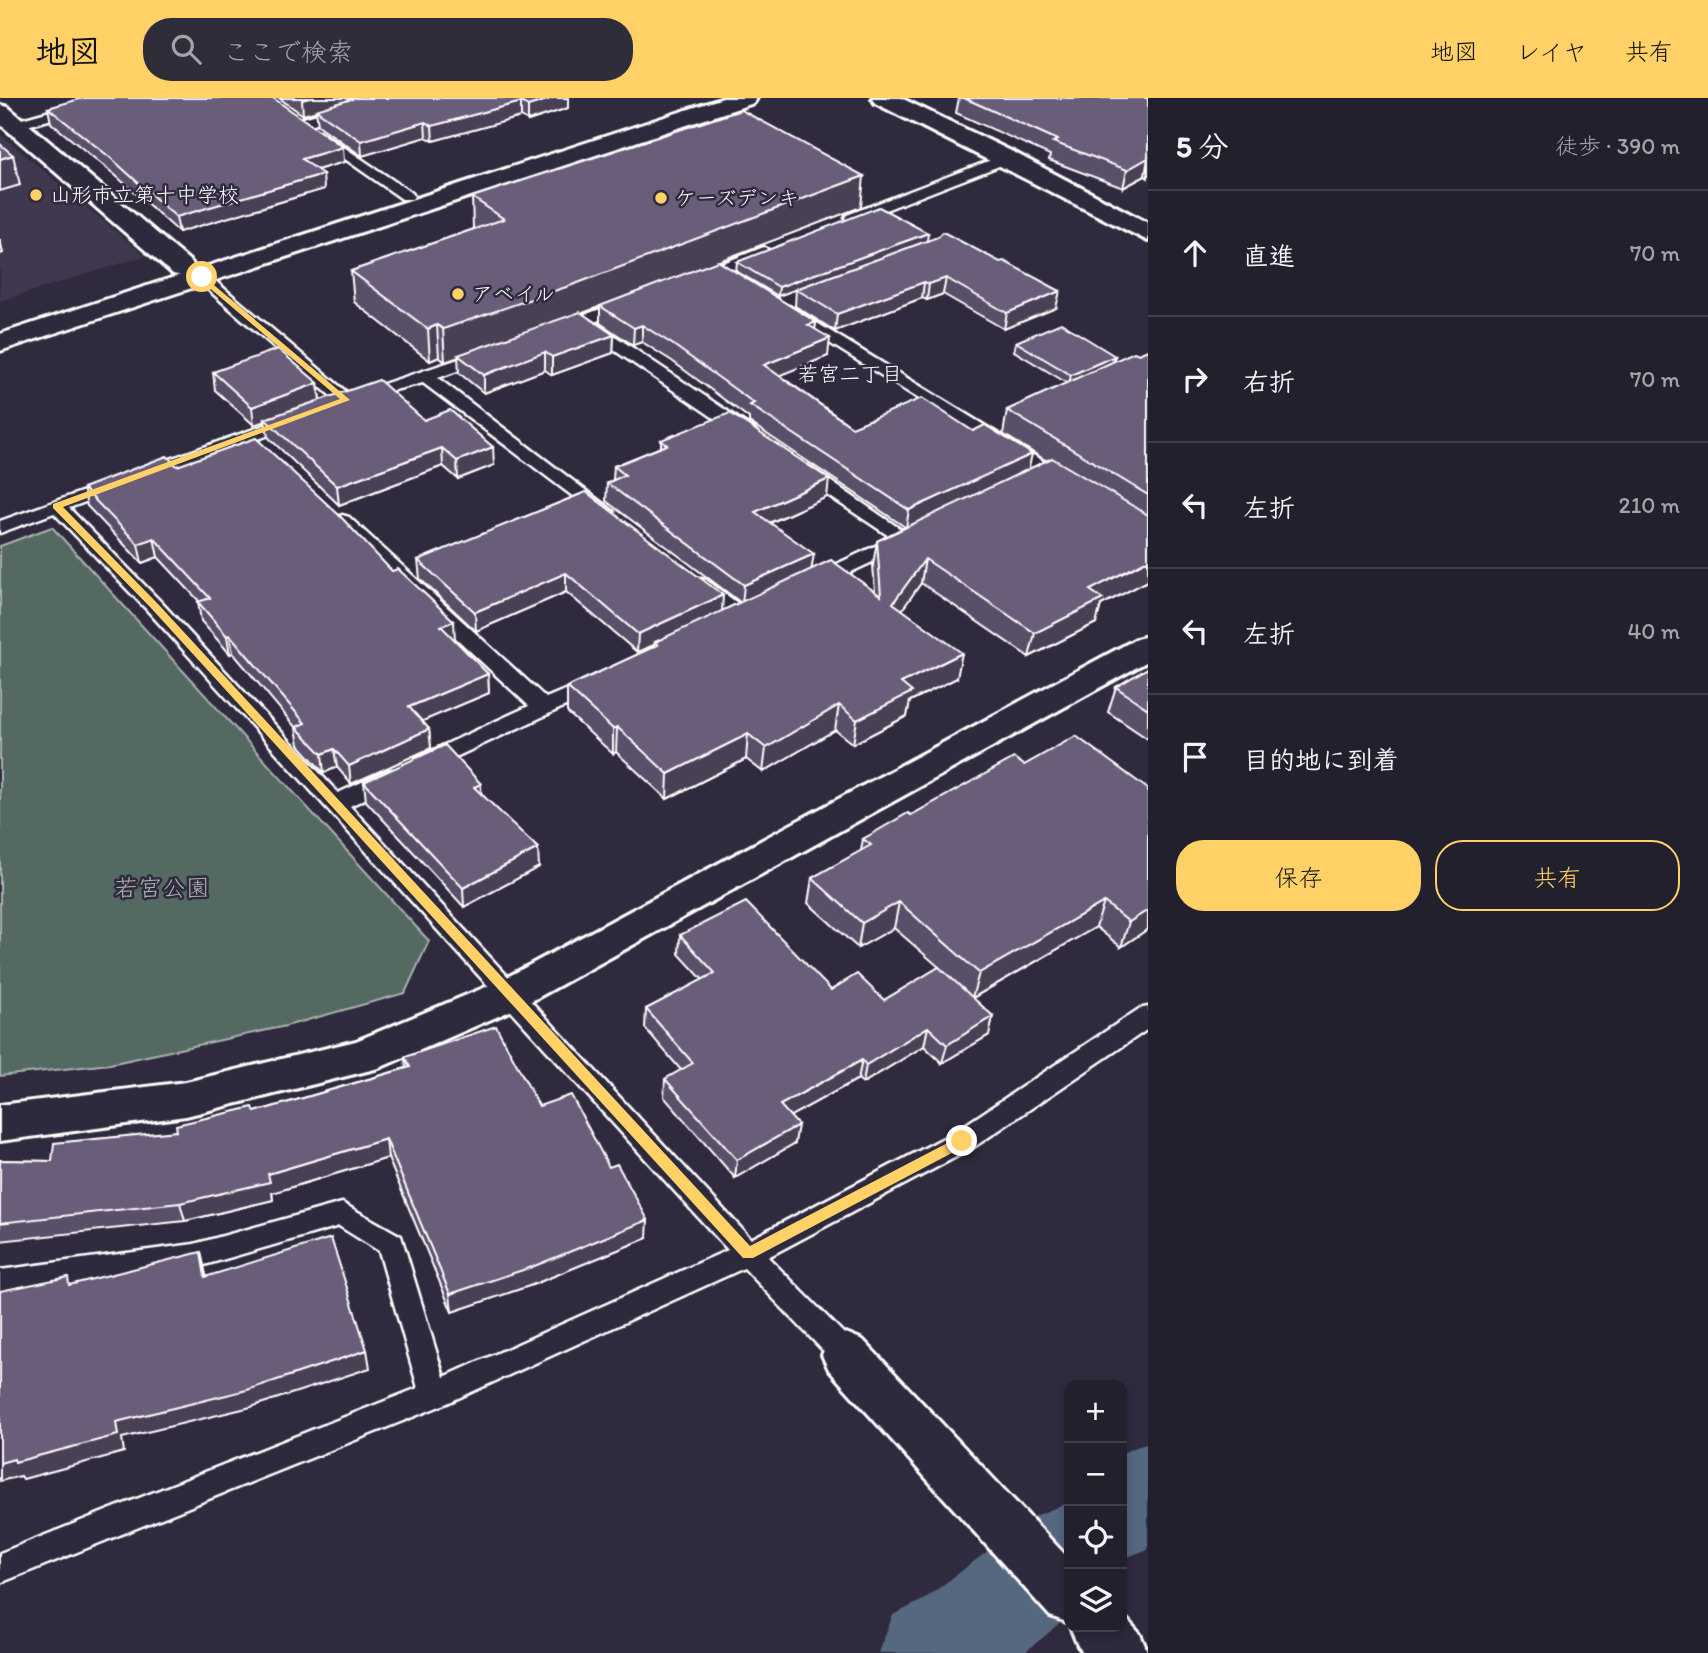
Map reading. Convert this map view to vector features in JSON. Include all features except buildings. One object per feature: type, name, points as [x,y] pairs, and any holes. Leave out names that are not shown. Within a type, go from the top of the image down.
[{"type":"street","points":[[0,343],[407,196],[713,98]]},
{"type":"street","points":[[0,326],[192,273],[746,98]]},
{"type":"street","points":[[883,98],[1007,158],[1148,233]]},
{"type":"street","points":[[8,118],[192,273]]},
{"type":"street","points":[[0,1123],[186,1099],[365,1056],[512,993],[1148,647]]},
{"type":"street","points":[[846,1355],[1064,1592]]},
{"type":"street","points":[[1102,1632],[1121,1653]]},
{"type":"lane","points":[[8,118],[111,98]]},
{"type":"lane","points":[[386,98],[297,119],[407,196]]},
{"type":"lane","points":[[838,224],[1007,158]]},
{"type":"lane","points":[[682,284],[786,244]]},
{"type":"lane","points":[[720,270],[744,284]]},
{"type":"lane","points":[[192,273],[346,400]]},
{"type":"lane","points":[[804,295],[778,304],[1081,493]]},
{"type":"lane","points":[[543,335],[645,298]]},
{"type":"lane","points":[[582,321],[767,446]]},
{"type":"lane","points":[[0,527],[346,400],[426,377],[504,349]]},
{"type":"lane","points":[[426,377],[621,525]]},
{"type":"lane","points":[[983,431],[1008,420]]},
{"type":"lane","points":[[250,436],[270,455]]},
{"type":"lane","points":[[790,461],[906,540]]},
{"type":"lane","points":[[1024,483],[1048,472]]},
{"type":"lane","points":[[57,506],[154,606],[512,993],[748,1254],[846,1355]]},
{"type":"lane","points":[[331,511],[544,708]]},
{"type":"lane","points":[[792,592],[930,528]]},
{"type":"lane","points":[[687,574],[747,612],[716,627]]},
{"type":"lane","points":[[335,804],[606,679]]},
{"type":"lane","points":[[0,1568],[435,1395],[748,1254],[962,1141],[1148,1016]]},
{"type":"lane","points":[[0,1282],[194,1256],[342,1214],[391,1244],[435,1395]]},
{"type":"shaded area","name":"山形市立第十中学校","points":[[0,134],[145,256],[0,301]]},
{"type":"green space","name":"若宮公園","points":[[52,527],[429,941],[405,993],[286,1026],[110,1064],[0,1076],[0,546]]},
{"type":"waterway","points":[[1127,1507],[1148,1490]]},
{"type":"waterway","points":[[931,1653],[960,1637],[1064,1556]]},
{"type":"place","name":"山形市立第十中学校","points":[[36,195]]},
{"type":"place","name":"ケーズデンキ","points":[[661,198]]},
{"type":"place","name":"アベイル","points":[[458,294]]},
{"type":"district","name":"若宮二丁目","points":[[850,374]]},
{"type":"route","points":[[202,277],[346,400],[57,506],[154,606],[512,993],[748,1254],[962,1141]]}]
